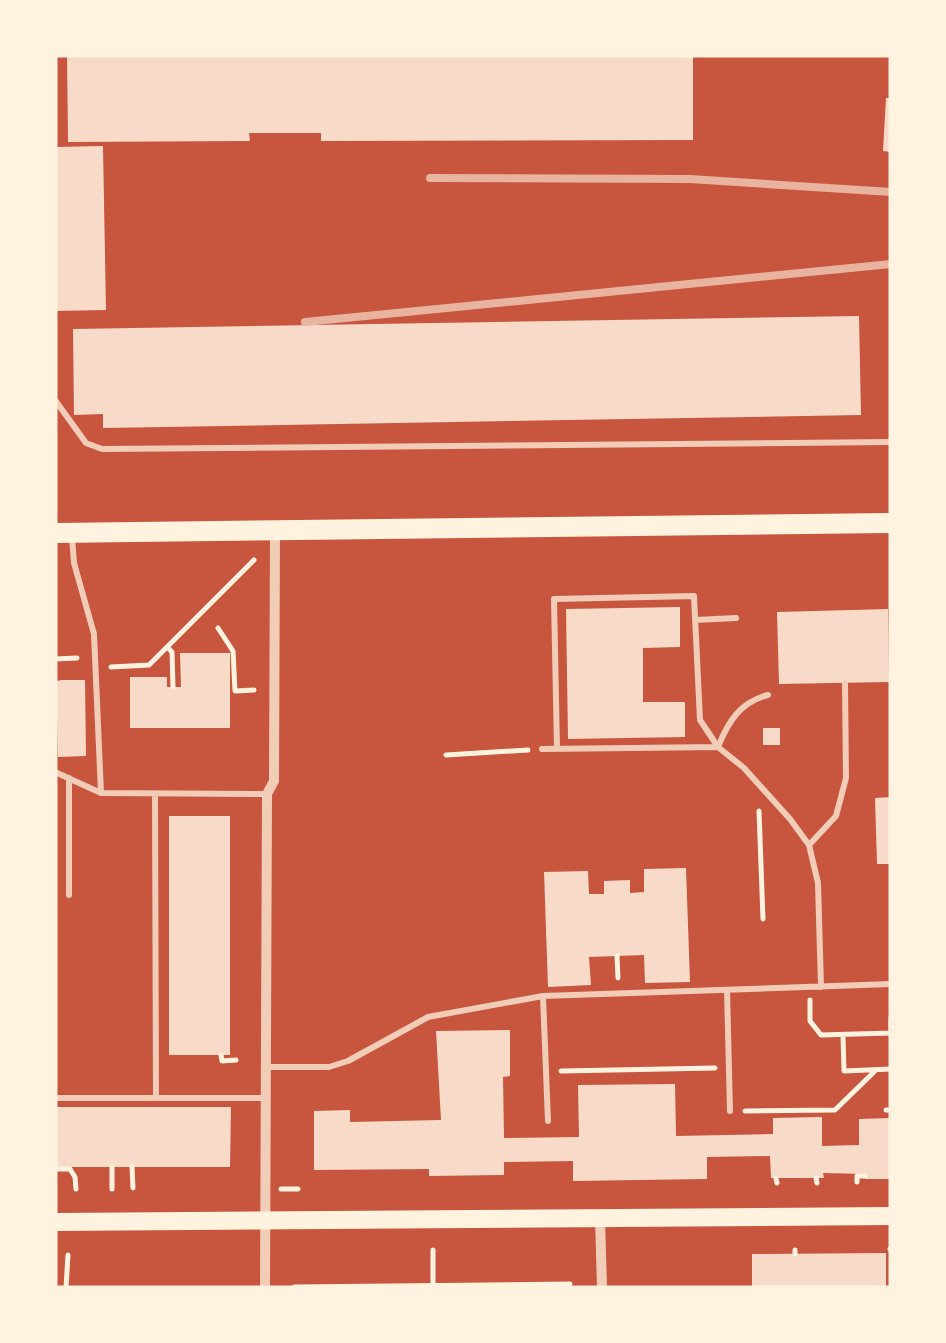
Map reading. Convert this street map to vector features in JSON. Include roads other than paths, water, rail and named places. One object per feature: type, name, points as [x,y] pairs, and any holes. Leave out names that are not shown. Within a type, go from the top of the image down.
[{"type":"main road","points":[[64,533],[891,523]]},
{"type":"main road","points":[[55,1222],[891,1216]]},
{"type":"street","points":[[265,1288],[267,794],[274,781],[275,530]]},
{"type":"street","points":[[600,1218],[602,1288]]},
{"type":"lane","points":[[55,400],[86,443],[102,448],[891,440]]},
{"type":"lane","points":[[64,533],[94,634],[100,793]]},
{"type":"lane","points":[[557,749],[554,599],[694,596],[700,720],[718,747],[758,784],[808,845],[818,883],[821,987]]},
{"type":"lane","points":[[695,620],[736,618]]},
{"type":"lane","points":[[808,845],[836,816],[846,778],[845,682]]},
{"type":"lane","points":[[718,747],[729,719],[754,698],[768,695]]},
{"type":"lane","points":[[542,750],[718,747]]},
{"type":"lane","points":[[55,772],[100,793],[267,794]]},
{"type":"lane","points":[[69,778],[69,895]]},
{"type":"lane","points":[[155,794],[156,1098]]},
{"type":"lane","points":[[266,1067],[329,1066],[348,1061],[428,1018],[543,996],[891,984]]},
{"type":"lane","points":[[727,990],[730,1111]]},
{"type":"lane","points":[[543,996],[548,1121]]},
{"type":"lane","points":[[55,1098],[266,1098]]},
{"type":"railway","points":[[430,178],[690,179],[891,192]]},
{"type":"railway","points":[[305,322],[891,264]]}]
